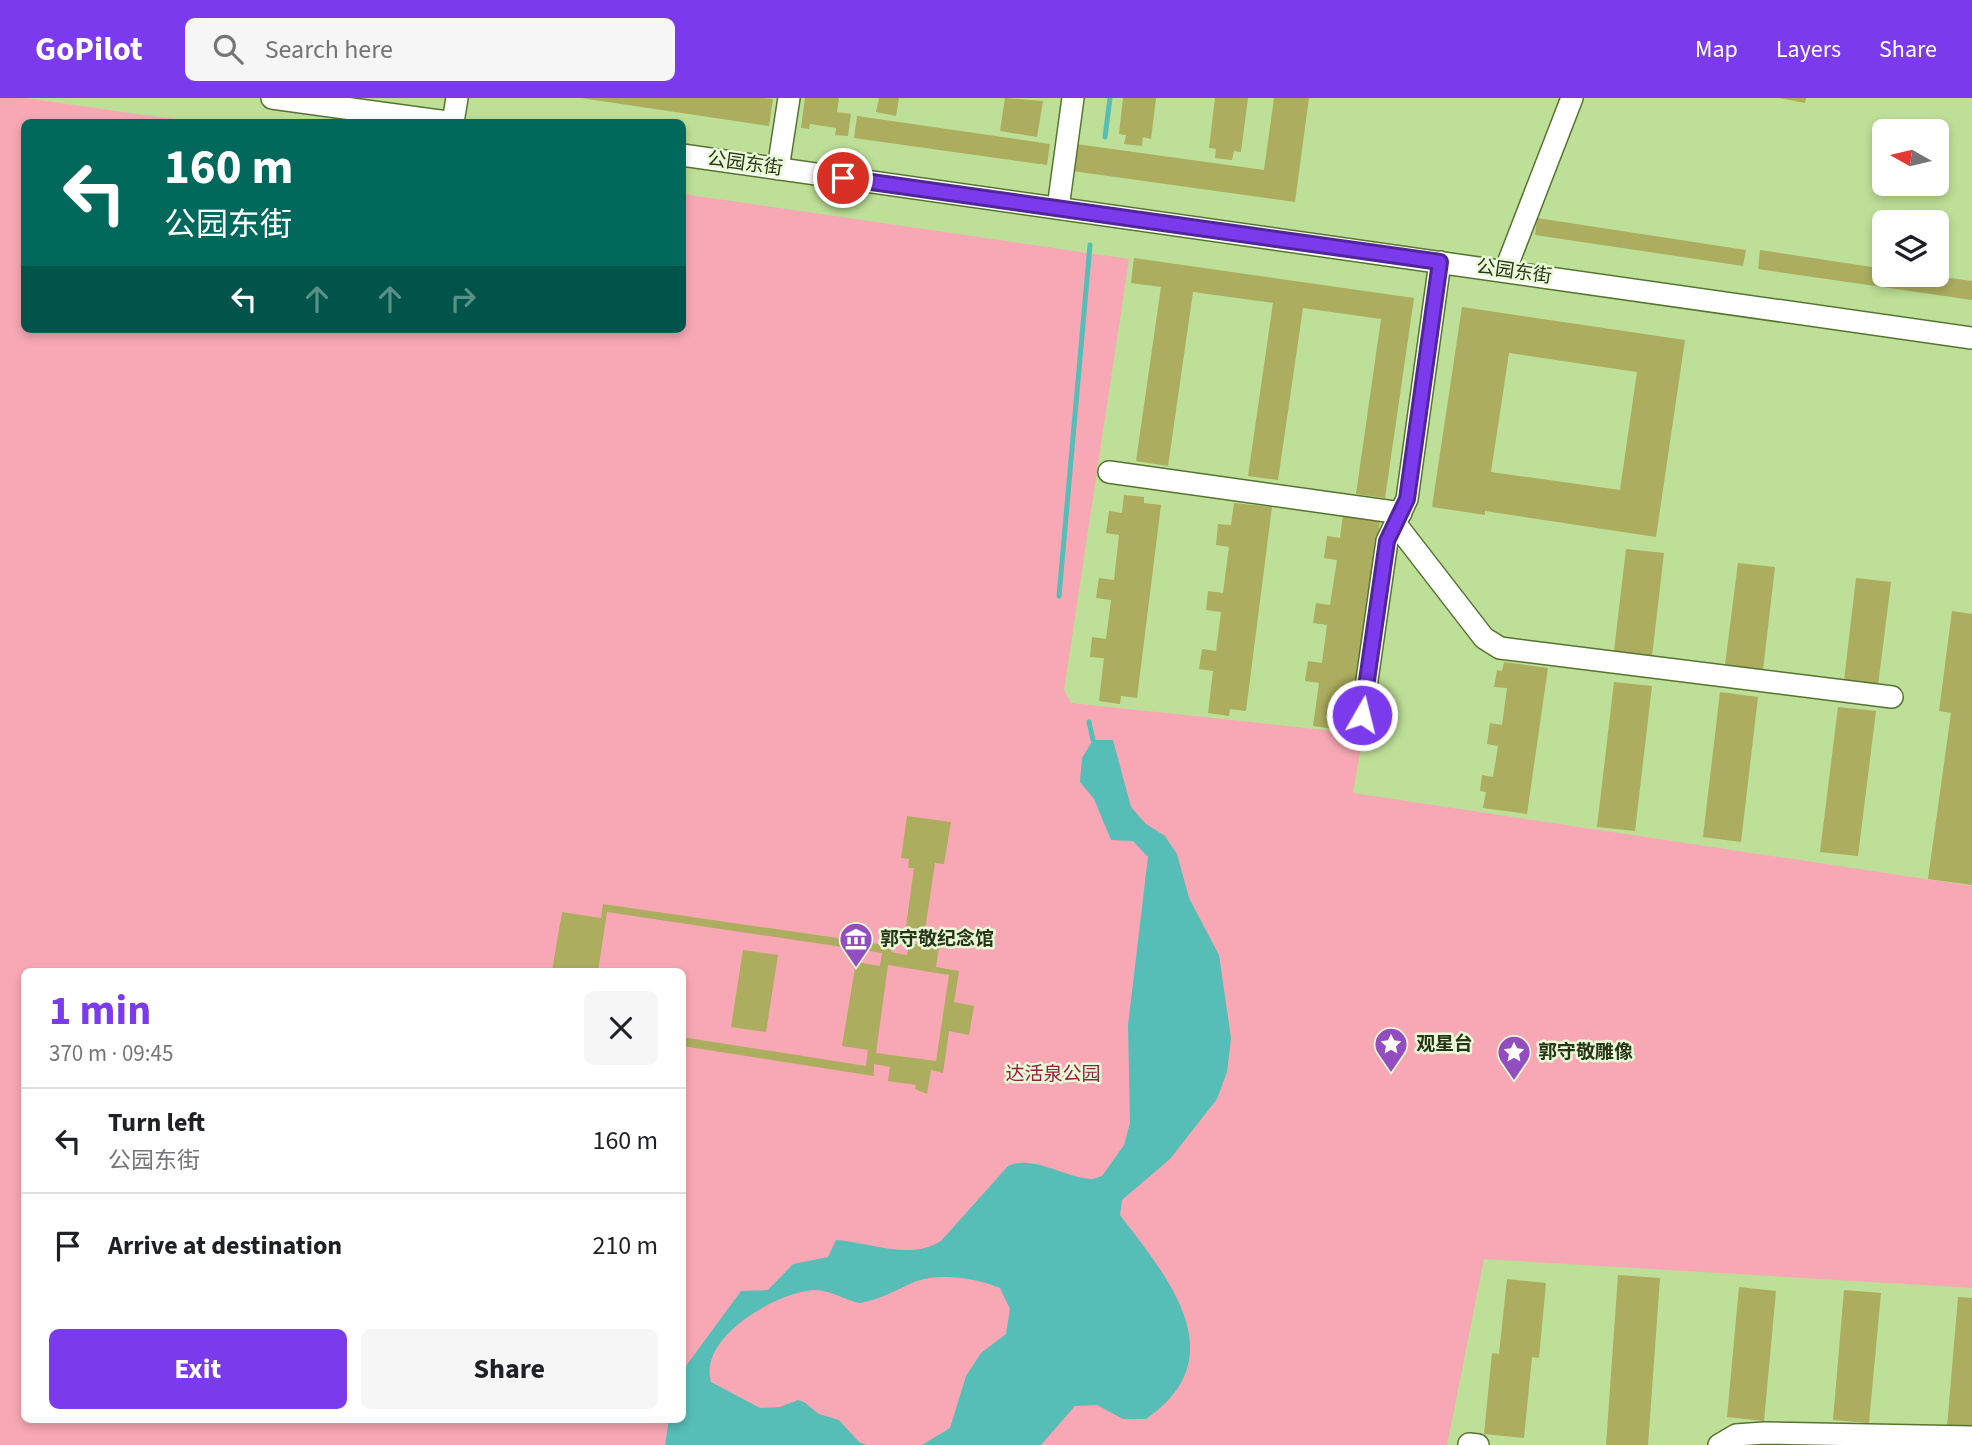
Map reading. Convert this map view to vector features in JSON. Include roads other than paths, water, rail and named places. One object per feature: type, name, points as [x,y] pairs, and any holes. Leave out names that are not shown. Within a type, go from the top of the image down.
[{"type":"street","points":[[272,98],[424,119]]},
{"type":"street","points":[[454,119],[457,98]]},
{"type":"street","points":[[778,169],[789,98]]},
{"type":"street","points":[[1058,208],[1073,98]]},
{"type":"street","points":[[1505,271],[1572,98]]},
{"type":"street","name":"公园东街","points":[[686,157],[1972,338]]},
{"type":"street","points":[[1362,715],[1387,541],[1407,499],[1440,262]]},
{"type":"street","points":[[1109,472],[1398,518],[1484,638],[1500,648],[1892,697]]},
{"type":"street","points":[[1719,1445],[1736,1435],[1764,1433],[1972,1437]]},
{"type":"water","points":[[1093,740],[1113,740],[1131,807],[1146,824],[1165,836],[1177,854],[1189,898],[1219,955],[1231,1038],[1227,1072],[1217,1099],[1170,1159],[1122,1200],[1120,1215],[1157,1265],[1185,1317],[1190,1344],[1187,1370],[1173,1395],[1146,1419],[1123,1419],[1097,1405],[1075,1406],[1041,1445],[922,1445],[950,1428],[966,1376],[981,1353],[1006,1334],[1010,1309],[1000,1288],[968,1279],[933,1278],[860,1303],[819,1290],[797,1293],[780,1299],[743,1320],[716,1349],[710,1365],[711,1382],[760,1408],[780,1407],[798,1400],[804,1402],[819,1414],[839,1420],[859,1442],[867,1445],[665,1445],[668,1423],[686,1423],[686,1366],[741,1291],[768,1290],[793,1264],[828,1257],[836,1240],[903,1250],[929,1247],[941,1241],[1008,1166],[1028,1163],[1093,1179],[1102,1176],[1124,1145],[1130,1123],[1128,1025],[1148,857],[1133,841],[1111,840],[1094,799],[1080,782],[1082,758]]},
{"type":"waterway","points":[[1105,137],[1110,98]]},
{"type":"waterway","points":[[1059,596],[1090,245]]},
{"type":"waterway","points":[[1089,722],[1093,740]]},
{"type":"place","name":"郭守敬纪念馆","points":[[856,969]]},
{"type":"place","name":"观星台","points":[[1391,1074]]},
{"type":"place","name":"郭守敬雕像","points":[[1514,1082]]},
{"type":"park label","name":"达活泉公园","points":[[1053,1074]]}]
